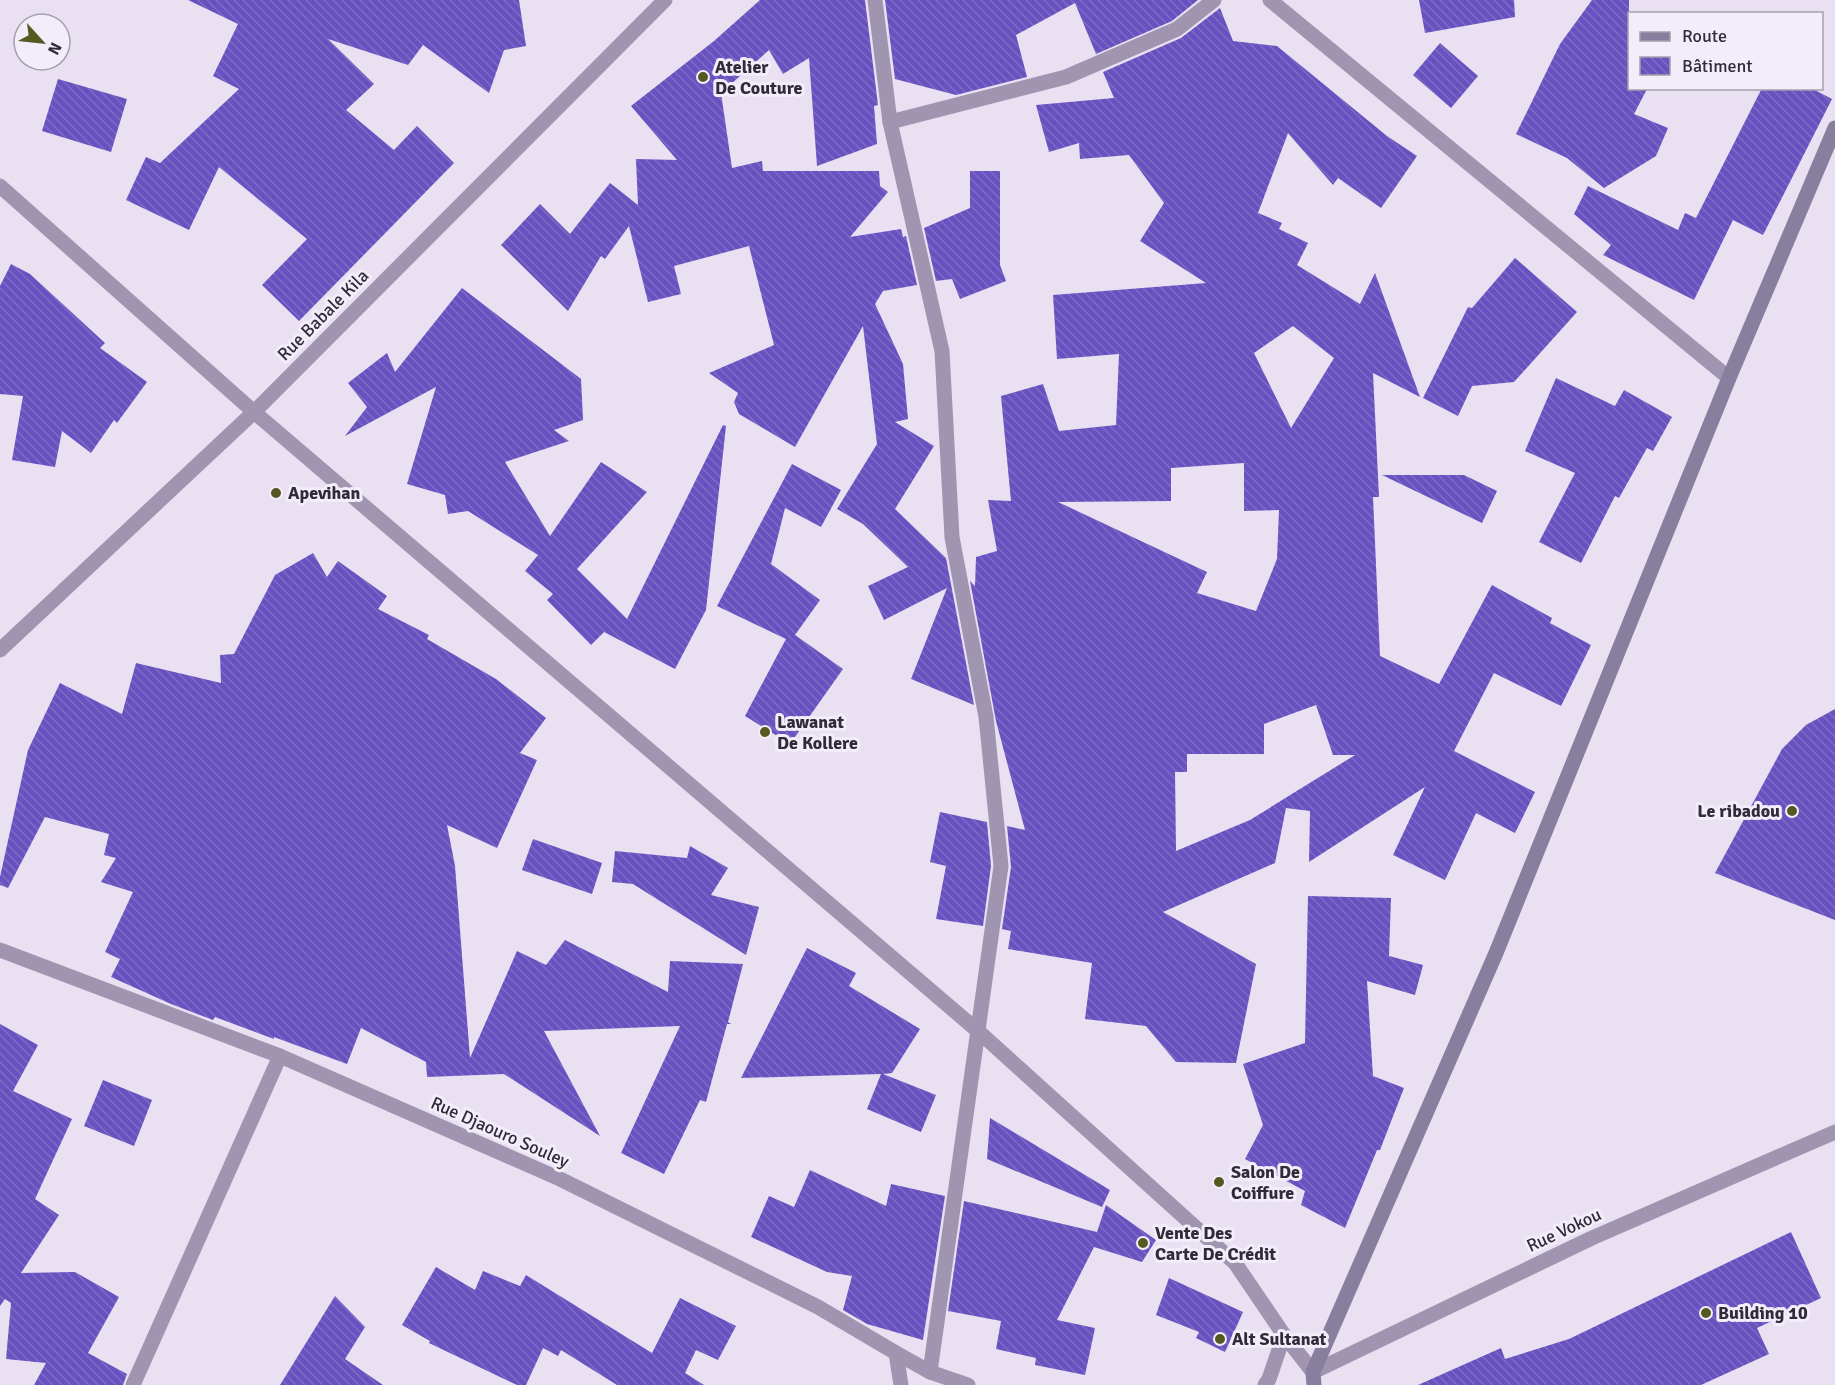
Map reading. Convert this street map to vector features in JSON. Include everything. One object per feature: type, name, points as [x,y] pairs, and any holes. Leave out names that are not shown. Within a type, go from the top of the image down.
[{"type":"street","name":"Rue Babale Kila","points":[[0,650],[254,412],[665,0]]},
{"type":"street","points":[[875,0],[890,122],[942,351],[952,537],[986,717],[1001,866],[930,1372]]},
{"type":"street","points":[[890,122],[1066,77],[1177,28],[1214,0]]},
{"type":"street","points":[[1270,0],[1729,378]]},
{"type":"street","points":[[1313,1378],[1496,953],[1729,378],[1835,128]]},
{"type":"street","points":[[0,186],[254,412],[978,1031],[1235,1263],[1313,1378]]},
{"type":"street","name":"Rue Djaouro Souley","points":[[0,950],[280,1056],[560,1179],[819,1307],[930,1372],[968,1385]]},
{"type":"street","points":[[132,1385],[280,1056]]},
{"type":"street","name":"Rue Vokou","points":[[1313,1378],[1592,1238],[1835,1132]]},
{"type":"street","points":[[1265,1385],[1284,1335]]},
{"type":"street","points":[[896,1353],[901,1385]]},
{"type":"building","points":[[188,0],[519,0],[526,46],[504,50],[489,93],[423,45],[408,65],[328,39],[374,84],[346,110],[394,150],[417,126],[454,163],[299,321],[262,285],[307,239],[219,167],[189,230],[126,200],[146,157],[160,163],[239,89],[213,76],[238,24]]},
{"type":"building","points":[[760,0],[865,0],[878,105],[874,106],[877,144],[817,166],[809,58],[783,74],[769,50],[721,93],[732,168],[762,161],[763,171],[879,171],[880,186],[888,192],[850,237],[901,229],[903,237],[906,236],[917,285],[883,291],[875,304],[903,364],[908,419],[895,422],[934,446],[895,509],[946,558],[974,705],[911,679],[947,588],[884,620],[868,586],[908,567],[863,524],[837,509],[877,444],[863,326],[795,447],[739,414],[734,402],[738,393],[709,373],[774,345],[749,246],[674,266],[681,294],[648,302],[629,226],[605,259],[601,256],[568,311],[501,245],[540,204],[570,234],[610,183],[638,205],[636,159],[677,160],[631,106],[714,41]]},
{"type":"building","points":[[885,0],[1198,0],[1172,21],[1096,54],[1075,3],[1016,35],[1027,77],[956,95],[895,79]]},
{"type":"building","points":[[1419,0],[1514,0],[1515,17],[1425,33]]},
{"type":"building","points":[[1592,0],[1629,0],[1628,90],[1646,90],[1634,114],[1668,128],[1656,156],[1604,188],[1567,158],[1516,134],[1560,44]]},
{"type":"building","points":[[1220,8],[1233,41],[1277,46],[1387,136],[1417,156],[1381,208],[1338,178],[1333,185],[1288,133],[1258,213],[1282,223],[1279,229],[1308,243],[1297,265],[1360,304],[1375,273],[1420,397],[1373,373],[1379,497],[1373,497],[1380,656],[1439,684],[1492,585],[1552,618],[1550,623],[1591,645],[1561,706],[1494,673],[1454,751],[1535,792],[1515,833],[1476,813],[1445,880],[1393,855],[1425,787],[1309,862],[1310,811],[1286,808],[1275,863],[1163,912],[1256,964],[1236,1063],[1176,1062],[1146,1026],[1085,1019],[1092,963],[1008,949],[1011,931],[1002,929],[1011,867],[1007,826],[1025,830],[996,721],[970,581],[975,586],[976,557],[997,551],[988,500],[1011,501],[1001,396],[1043,384],[1059,431],[1116,425],[1119,354],[1057,359],[1053,295],[1206,283],[1140,241],[1164,203],[1129,155],[1080,159],[1079,143],[1049,152],[1036,105],[1114,98],[1103,72],[1181,38]],"holes":[[[1293,326],[1334,358],[1291,428],[1254,353]],[[1244,463],[1244,511],[1279,510],[1277,559],[1256,611],[1197,593],[1207,572],[1058,502],[1171,501],[1171,468]],[[1316,705],[1333,755],[1355,755],[1250,820],[1176,851],[1175,772],[1187,772],[1187,754],[1264,754],[1264,724]]]},
{"type":"building","points":[[1440,43],[1478,76],[1451,108],[1413,75]]},
{"type":"building","points":[[58,79],[127,99],[111,152],[42,131]]},
{"type":"building","points":[[1761,90],[1815,90],[1832,99],[1763,235],[1733,220],[1694,300],[1603,255],[1611,245],[1574,214],[1588,186],[1678,230],[1685,213],[1696,218]]},
{"type":"building","points":[[970,171],[1000,171],[1000,265],[1006,281],[960,299],[952,279],[936,281],[924,228],[970,208]]},
{"type":"building","points":[[1515,258],[1577,312],[1514,382],[1472,386],[1458,416],[1423,398],[1468,307],[1472,308]]},
{"type":"building","points":[[11,264],[30,274],[105,343],[100,348],[147,382],[117,423],[114,420],[91,453],[62,431],[55,467],[12,460],[23,396],[0,394],[0,286]]},
{"type":"building","points":[[462,288],[581,379],[583,420],[554,430],[569,441],[505,462],[550,536],[601,462],[647,492],[577,569],[627,619],[723,425],[726,426],[706,610],[675,669],[604,632],[591,645],[547,600],[553,594],[525,571],[538,555],[468,511],[448,514],[445,495],[407,484],[436,387],[345,436],[367,407],[348,383],[387,353],[395,372]]},
{"type":"building","points":[[1556,378],[1615,406],[1624,390],[1672,417],[1653,451],[1647,448],[1619,498],[1615,496],[1581,563],[1539,542],[1575,473],[1525,451]]},
{"type":"building","points":[[792,464],[841,490],[821,527],[785,508],[771,564],[820,600],[795,635],[843,669],[790,744],[745,716],[786,639],[717,606]]},
{"type":"building","points":[[1382,475],[1464,475],[1497,491],[1482,523]]},
{"type":"building","points":[[313,553],[327,577],[338,561],[387,596],[378,609],[429,635],[427,639],[496,679],[546,718],[520,753],[537,760],[497,848],[447,825],[455,866],[470,1058],[517,951],[546,965],[565,940],[668,992],[670,961],[743,964],[728,1022],[731,1024],[727,1024],[706,1102],[700,1100],[664,1174],[621,1153],[680,1026],[544,1031],[600,1136],[504,1074],[427,1077],[426,1062],[361,1028],[347,1064],[215,1017],[213,1020],[111,977],[120,959],[105,952],[133,892],[101,882],[116,858],[104,855],[109,834],[45,817],[8,888],[0,885],[28,750],[60,683],[122,714],[136,663],[221,683],[220,655],[234,654],[275,575]]},
{"type":"building","name":"Le ribadou","points":[[1835,709],[1835,920],[1715,873],[1782,749],[1806,725]]},
{"type":"building","points":[[940,812],[987,822],[991,866],[983,926],[936,919],[946,866],[930,862]]},
{"type":"building","points":[[533,839],[602,863],[592,894],[522,870]]},
{"type":"building","points":[[690,846],[728,868],[711,895],[759,907],[746,955],[633,884],[612,882],[615,851],[687,858]]},
{"type":"building","points":[[1308,896],[1391,898],[1389,956],[1423,965],[1415,995],[1367,981],[1373,1076],[1404,1088],[1380,1150],[1377,1150],[1345,1228],[1301,1205],[1305,1191],[1245,1159],[1263,1125],[1243,1064],[1305,1043]]},
{"type":"building","points":[[807,948],[856,973],[849,986],[920,1029],[892,1073],[883,1074],[936,1095],[921,1132],[867,1109],[881,1074],[741,1078]]},
{"type":"building","points":[[0,1024],[38,1045],[13,1091],[72,1119],[35,1199],[59,1215],[21,1273],[75,1272],[119,1297],[88,1353],[127,1374],[123,1385],[34,1385],[46,1363],[6,1359],[11,1303],[5,1299],[0,1306]]},
{"type":"building","points":[[103,1080],[152,1100],[134,1146],[84,1126]]},
{"type":"building","points":[[990,1118],[1110,1190],[1102,1207],[987,1159]]},
{"type":"building","points":[[810,1170],[886,1206],[891,1184],[945,1196],[923,1340],[867,1324],[843,1310],[852,1276],[827,1272],[751,1237],[769,1196],[794,1207]]},
{"type":"building","points":[[964,1201],[1097,1232],[1106,1205],[1156,1240],[1142,1262],[1094,1247],[1057,1320],[1095,1328],[1085,1375],[1035,1365],[1036,1358],[996,1349],[1001,1321],[948,1311]]},
{"type":"building","name":"Building 10","points":[[1791,1232],[1821,1298],[1757,1328],[1769,1354],[1701,1385],[1418,1385],[1501,1348],[1505,1359],[1569,1339]]},
{"type":"building","points":[[436,1267],[475,1290],[483,1271],[520,1286],[526,1275],[652,1353],[680,1298],[736,1326],[718,1360],[696,1350],[685,1373],[704,1385],[617,1385],[561,1350],[558,1356],[543,1348],[526,1385],[517,1385],[429,1343],[430,1341],[402,1325]]},
{"type":"building","points":[[1169,1278],[1243,1312],[1225,1352],[1196,1338],[1199,1332],[1156,1315]]},
{"type":"building","points":[[335,1296],[365,1327],[345,1359],[383,1385],[280,1385]]},
{"type":"place","name":"Atelier De Couture","points":[[703,77]]},
{"type":"place","name":"Apevihan","points":[[276,493]]},
{"type":"place","name":"Lawanat De Kollere","points":[[765,732]]},
{"type":"place","name":"Le ribadou","points":[[1792,811]]},
{"type":"place","name":"Salon De Coiffure","points":[[1219,1182]]},
{"type":"place","name":"Vente Des Carte De Crédit","points":[[1143,1243]]},
{"type":"place","name":"Building 10","points":[[1706,1313]]},
{"type":"place","name":"Alt Sultanat","points":[[1220,1339]]}]
